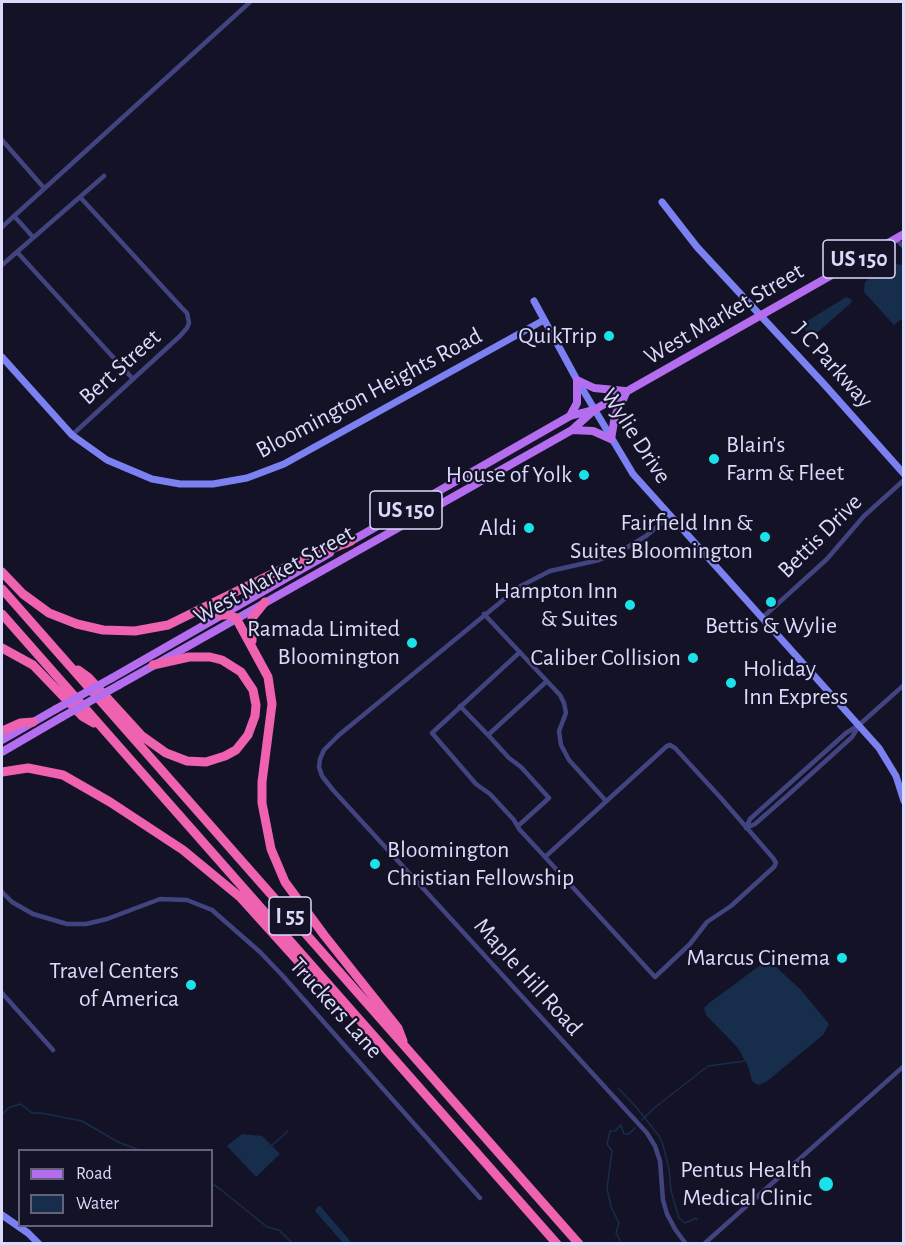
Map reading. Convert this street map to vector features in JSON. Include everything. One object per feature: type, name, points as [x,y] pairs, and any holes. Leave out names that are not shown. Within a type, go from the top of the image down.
[{"type":"highway","points":[[2,573],[23,594],[49,613],[77,624],[103,630],[135,632],[168,625],[286,567],[351,541]]},
{"type":"highway","name":"I 55","points":[[2,589],[579,1244]]},
{"type":"highway","points":[[252,646],[252,618],[265,602]]},
{"type":"highway","name":"I 55","points":[[2,614],[557,1244]]},
{"type":"highway","points":[[220,615],[236,618],[263,666],[271,695],[262,803],[271,849],[285,882],[398,1028],[405,1046]]},
{"type":"highway","points":[[2,648],[33,665],[82,716],[100,726]]},
{"type":"highway","points":[[64,660],[89,678],[142,736],[166,753],[187,761],[206,762],[219,759],[236,750],[248,735],[255,716],[256,705],[253,690],[241,672],[222,660],[210,657],[189,657],[153,665]]},
{"type":"highway","points":[[2,731],[20,723],[33,722]]},
{"type":"highway","points":[[2,772],[28,768],[63,775],[110,802],[183,850],[240,897],[315,980],[349,1008]]},
{"type":"main road","name":"J C Parkway","points":[[662,202],[697,247],[903,474]]},
{"type":"main road","name":"West Market Street","points":[[2,752],[572,430],[594,410],[903,234]]},
{"type":"main road","name":"Wylie Drive","points":[[534,301],[594,410],[638,480],[859,725],[885,758],[896,777],[903,801]]},
{"type":"main road","name":"Bloomington Heights Road","points":[[2,357],[72,435],[107,460],[152,479],[199,485],[247,478],[274,469],[544,320]]},
{"type":"main road","points":[[570,416],[577,404],[577,380],[594,388],[627,392],[615,416],[611,439],[593,431],[572,430]]},
{"type":"main road","name":"West Market Street","points":[[2,740],[570,416],[594,410]]},
{"type":"main road","points":[[2,1215],[18,1226]]},
{"type":"main road","points":[[19,1227],[39,1244]]},
{"type":"street","points":[[2,227],[250,2]]},
{"type":"street","points":[[2,140],[44,188]]},
{"type":"street","points":[[2,265],[105,176]]},
{"type":"street","name":"Bert Street","points":[[72,435],[180,336],[189,323],[189,318],[182,308],[80,197]]},
{"type":"street","points":[[14,216],[33,237]]},
{"type":"street","points":[[895,238],[903,247]]},
{"type":"street","points":[[17,252],[132,379]]},
{"type":"street","name":"Bettis Drive","points":[[762,618],[829,557],[864,516],[903,480]]},
{"type":"street","name":"Maple Hill Road","points":[[670,516],[646,536],[621,552],[599,560],[550,571],[519,587],[328,746],[320,759],[321,772],[333,790],[647,1133],[660,1161],[663,1200],[667,1214],[686,1244]]},
{"type":"street","points":[[484,614],[547,681],[564,703],[566,713],[559,732],[561,745],[569,760],[606,801]]},
{"type":"street","points":[[520,652],[432,733],[476,784],[490,794],[545,857],[655,977],[690,945],[707,922],[731,906],[776,863],[673,745],[667,746],[545,857]]},
{"type":"street","points":[[488,735],[547,681]]},
{"type":"street","points":[[746,828],[750,819],[846,733],[859,725],[903,686]]},
{"type":"street","points":[[460,706],[549,798],[518,826]]},
{"type":"street","name":"Truckers Lane","points":[[2,892],[33,914],[67,924],[86,924],[107,919],[160,899],[187,900],[212,910],[260,951],[480,1198]]},
{"type":"street","points":[[2,993],[52,1050]]},
{"type":"street","points":[[704,1244],[903,1066]]},
{"type":"water","points":[[891,263],[903,265],[903,318],[894,325],[864,292],[865,282]]},
{"type":"water","points":[[846,297],[852,302],[811,338],[801,325]]},
{"type":"water","points":[[762,964],[776,967],[801,990],[829,1024],[823,1035],[766,1082],[758,1085],[752,1081],[748,1066],[738,1048],[706,1015],[704,1008]]},
{"type":"water","points":[[242,1134],[262,1136],[280,1154],[256,1177],[227,1146]]},
{"type":"water","points":[[318,1206],[352,1243],[343,1243],[315,1211]]},
{"type":"waterway","points":[[642,1120],[708,1066],[745,1061]]},
{"type":"waterway","points":[[618,1088],[659,1136],[669,1169],[671,1191],[679,1218],[685,1223],[696,1218],[697,1220]]},
{"type":"waterway","points":[[2,1114],[10,1107],[21,1104],[32,1113],[82,1121],[118,1142],[136,1149]]},
{"type":"waterway","points":[[622,1244],[616,1233],[619,1223],[611,1207],[607,1188],[612,1151],[607,1144],[610,1131],[615,1131],[621,1125],[624,1134],[629,1134],[635,1128]]},
{"type":"waterway","points":[[271,1146],[288,1131]]},
{"type":"waterway","points":[[213,1185],[267,1227],[279,1230],[293,1244]]},
{"type":"place","name":"QuikTrip","points":[[609,336]]},
{"type":"place","name":"Blain's Farm & Fleet","points":[[714,459]]},
{"type":"place","name":"House of Yolk","points":[[584,475]]},
{"type":"place","name":"Aldi","points":[[529,528]]},
{"type":"place","name":"Fairfield Inn & Suites Bloomington","points":[[765,537]]},
{"type":"place","name":"Bettis & Wylie","points":[[771,602]]},
{"type":"place","name":"Hampton Inn & Suites","points":[[630,605]]},
{"type":"place","name":"Ramada Limited Bloomington","points":[[412,643]]},
{"type":"place","name":"Caliber Collision","points":[[693,658]]},
{"type":"place","name":"Holiday Inn Express","points":[[731,683]]},
{"type":"place","name":"Bloomington Christian Fellowship","points":[[375,864]]},
{"type":"place","name":"Marcus Cinema","points":[[842,958]]},
{"type":"place","name":"Travel Centers of America","points":[[191,985]]},
{"type":"place","name":"Pentus Health Medical Clinic","points":[[826,1184]]}]
